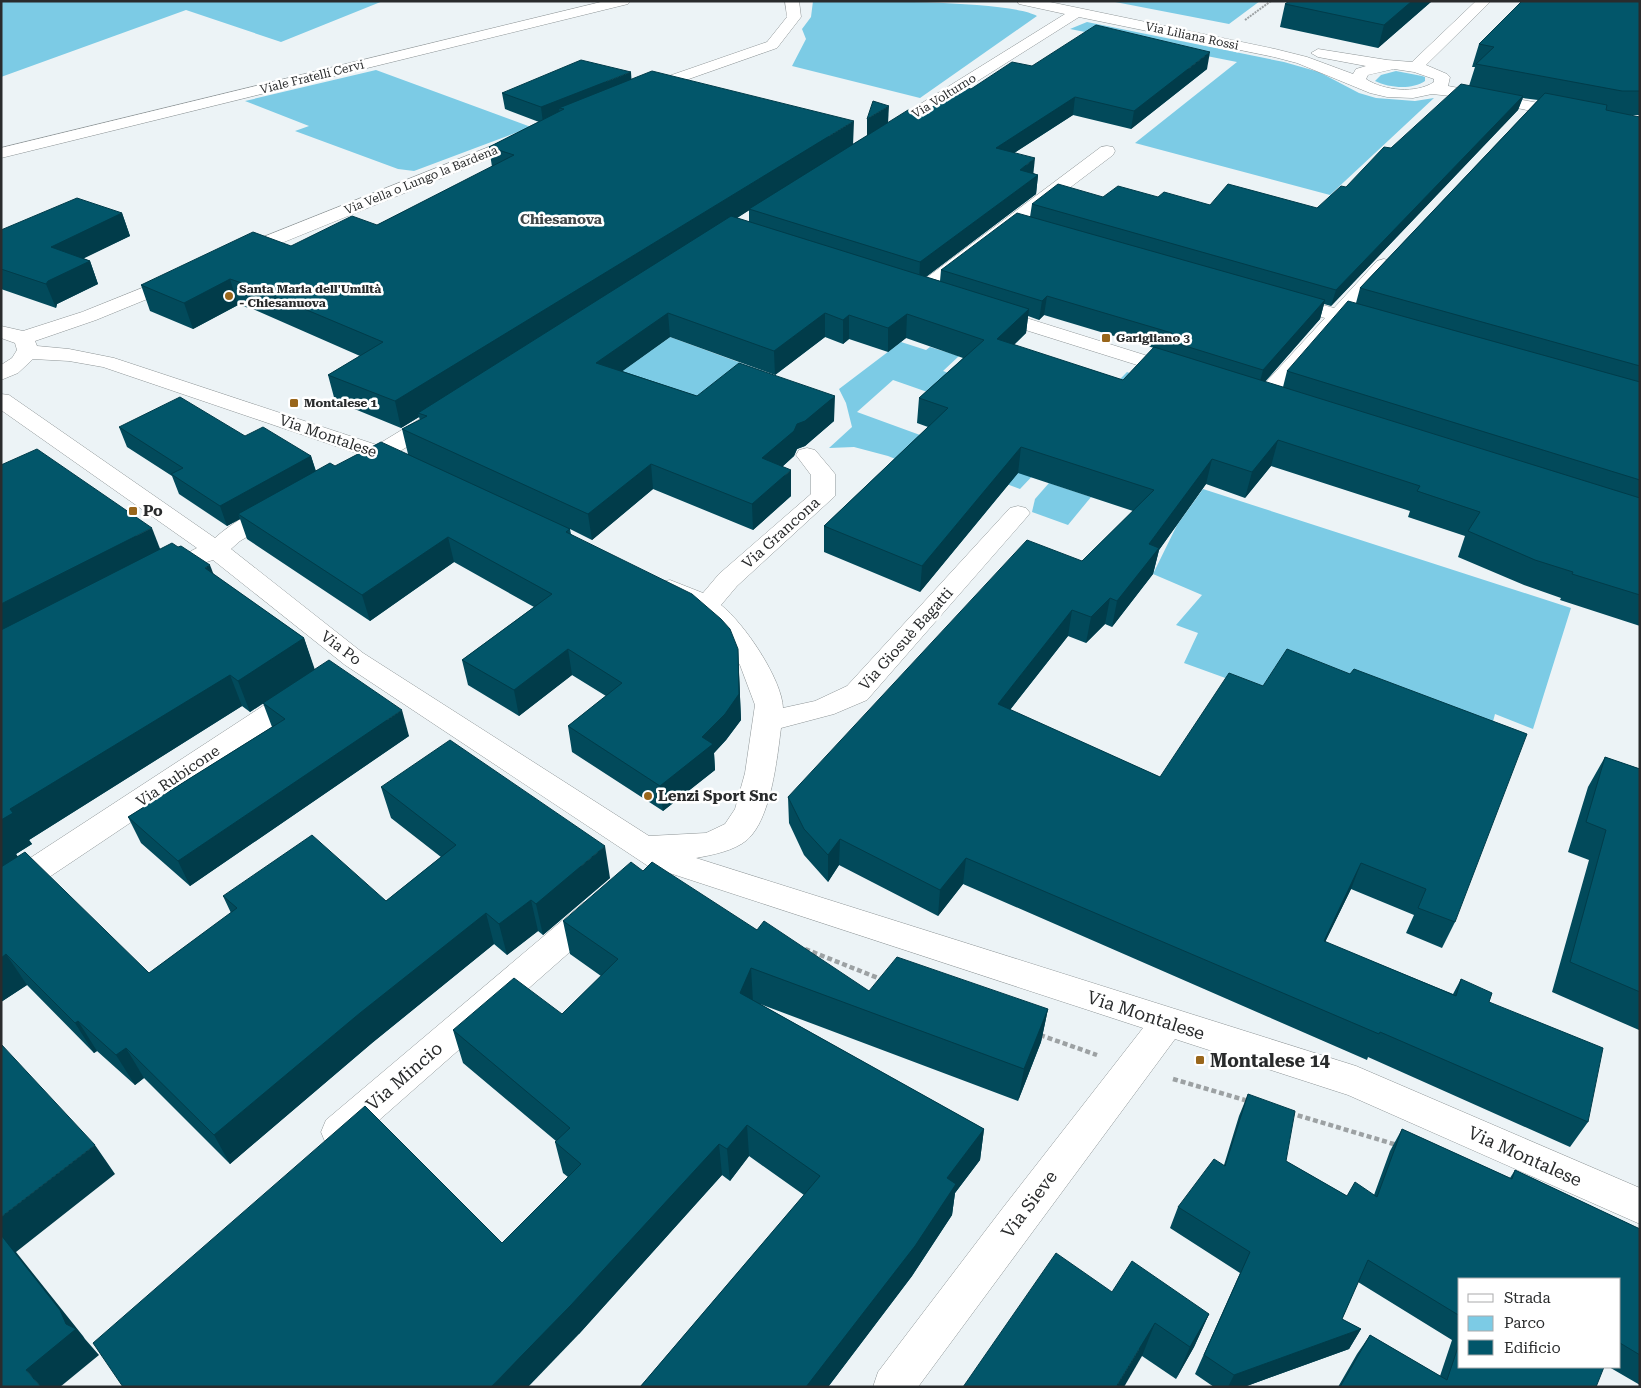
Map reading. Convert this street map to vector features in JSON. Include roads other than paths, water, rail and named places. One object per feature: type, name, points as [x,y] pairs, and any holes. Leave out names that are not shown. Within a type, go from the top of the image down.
[{"type":"street","name":"Viale Fratelli Cervi","points":[[1,138],[576,1]]},
{"type":"street","name":"Viale Fratelli Cervi","points":[[1,153],[623,1]]},
{"type":"street","points":[[625,98],[772,45],[791,24],[794,17],[792,1]]},
{"type":"street","name":"Via Liliana Rossi","points":[[1024,1],[1072,7],[1227,34],[1387,65],[1416,67],[1438,83],[1460,92],[1640,127]]},
{"type":"street","points":[[1416,67],[1484,1]]},
{"type":"street","name":"Via Liliana Rossi","points":[[1072,7],[1309,62],[1358,81],[1363,86],[1386,92],[1409,93],[1438,83],[1640,117]]},
{"type":"street","name":"Via Volturno","points":[[873,140],[1072,7]]},
{"type":"street","name":"Via Liliana Rossi","points":[[1358,81],[1361,72],[1387,65]]},
{"type":"street","points":[[1521,120],[1534,106]]},
{"type":"street","name":"Via Vella o Lungo la Bardena","points":[[228,259],[539,132]]},
{"type":"street","points":[[945,298],[912,288],[1012,222],[1107,151]]},
{"type":"street","points":[[1012,222],[1031,227]]},
{"type":"street","points":[[1263,399],[1337,315],[1398,250]]},
{"type":"street","points":[[1,374],[22,360],[25,345],[191,274]]},
{"type":"street","points":[[1270,296],[1394,332]]},
{"type":"street","points":[[971,306],[1192,377]]},
{"type":"street","name":"Via Montalese","points":[[1,332],[25,345],[107,362],[381,453],[408,466]]},
{"type":"street","name":"Via Po","points":[[1,400],[216,550],[354,659],[652,852],[698,871]]},
{"type":"street","points":[[342,472],[381,453],[456,407]]},
{"type":"street","name":"Via Grancona","points":[[707,605],[728,580],[823,496],[824,474],[807,455]]},
{"type":"street","points":[[180,563],[216,550],[231,536],[299,497]]},
{"type":"street","name":"Via Giosuè Bagatti","points":[[768,720],[800,716],[818,711],[836,705],[857,693],[1018,513]]},
{"type":"street","points":[[652,580],[707,605],[739,640],[767,690],[769,705],[768,720],[753,800],[747,818],[736,832],[718,841],[697,847],[652,852]]},
{"type":"street","name":"Via Rubicone","points":[[1,894],[354,659]]},
{"type":"street","name":"Via Mincio","points":[[316,1152],[624,886],[652,852]]},
{"type":"street","name":"Via Montalese","points":[[698,871],[1356,1082],[1640,1206]]},
{"type":"street","name":"Via Sieve","points":[[893,1387],[1015,1222],[1168,1022]]},
{"type":"place","name":"Santa Maria dell'Umiltà - Chiesanuova","points":[[229,296]]},
{"type":"place","name":"Garigliano 3","points":[[1106,338]]},
{"type":"place","name":"Montalese 1","points":[[294,403]]},
{"type":"place","name":"Po","points":[[133,511]]},
{"type":"place","name":"Lenzi Sport Snc","points":[[648,796]]},
{"type":"place","name":"Montalese 14","points":[[1200,1060]]},
{"type":"district","name":"Chiesanova","points":[[561,219]]}]
